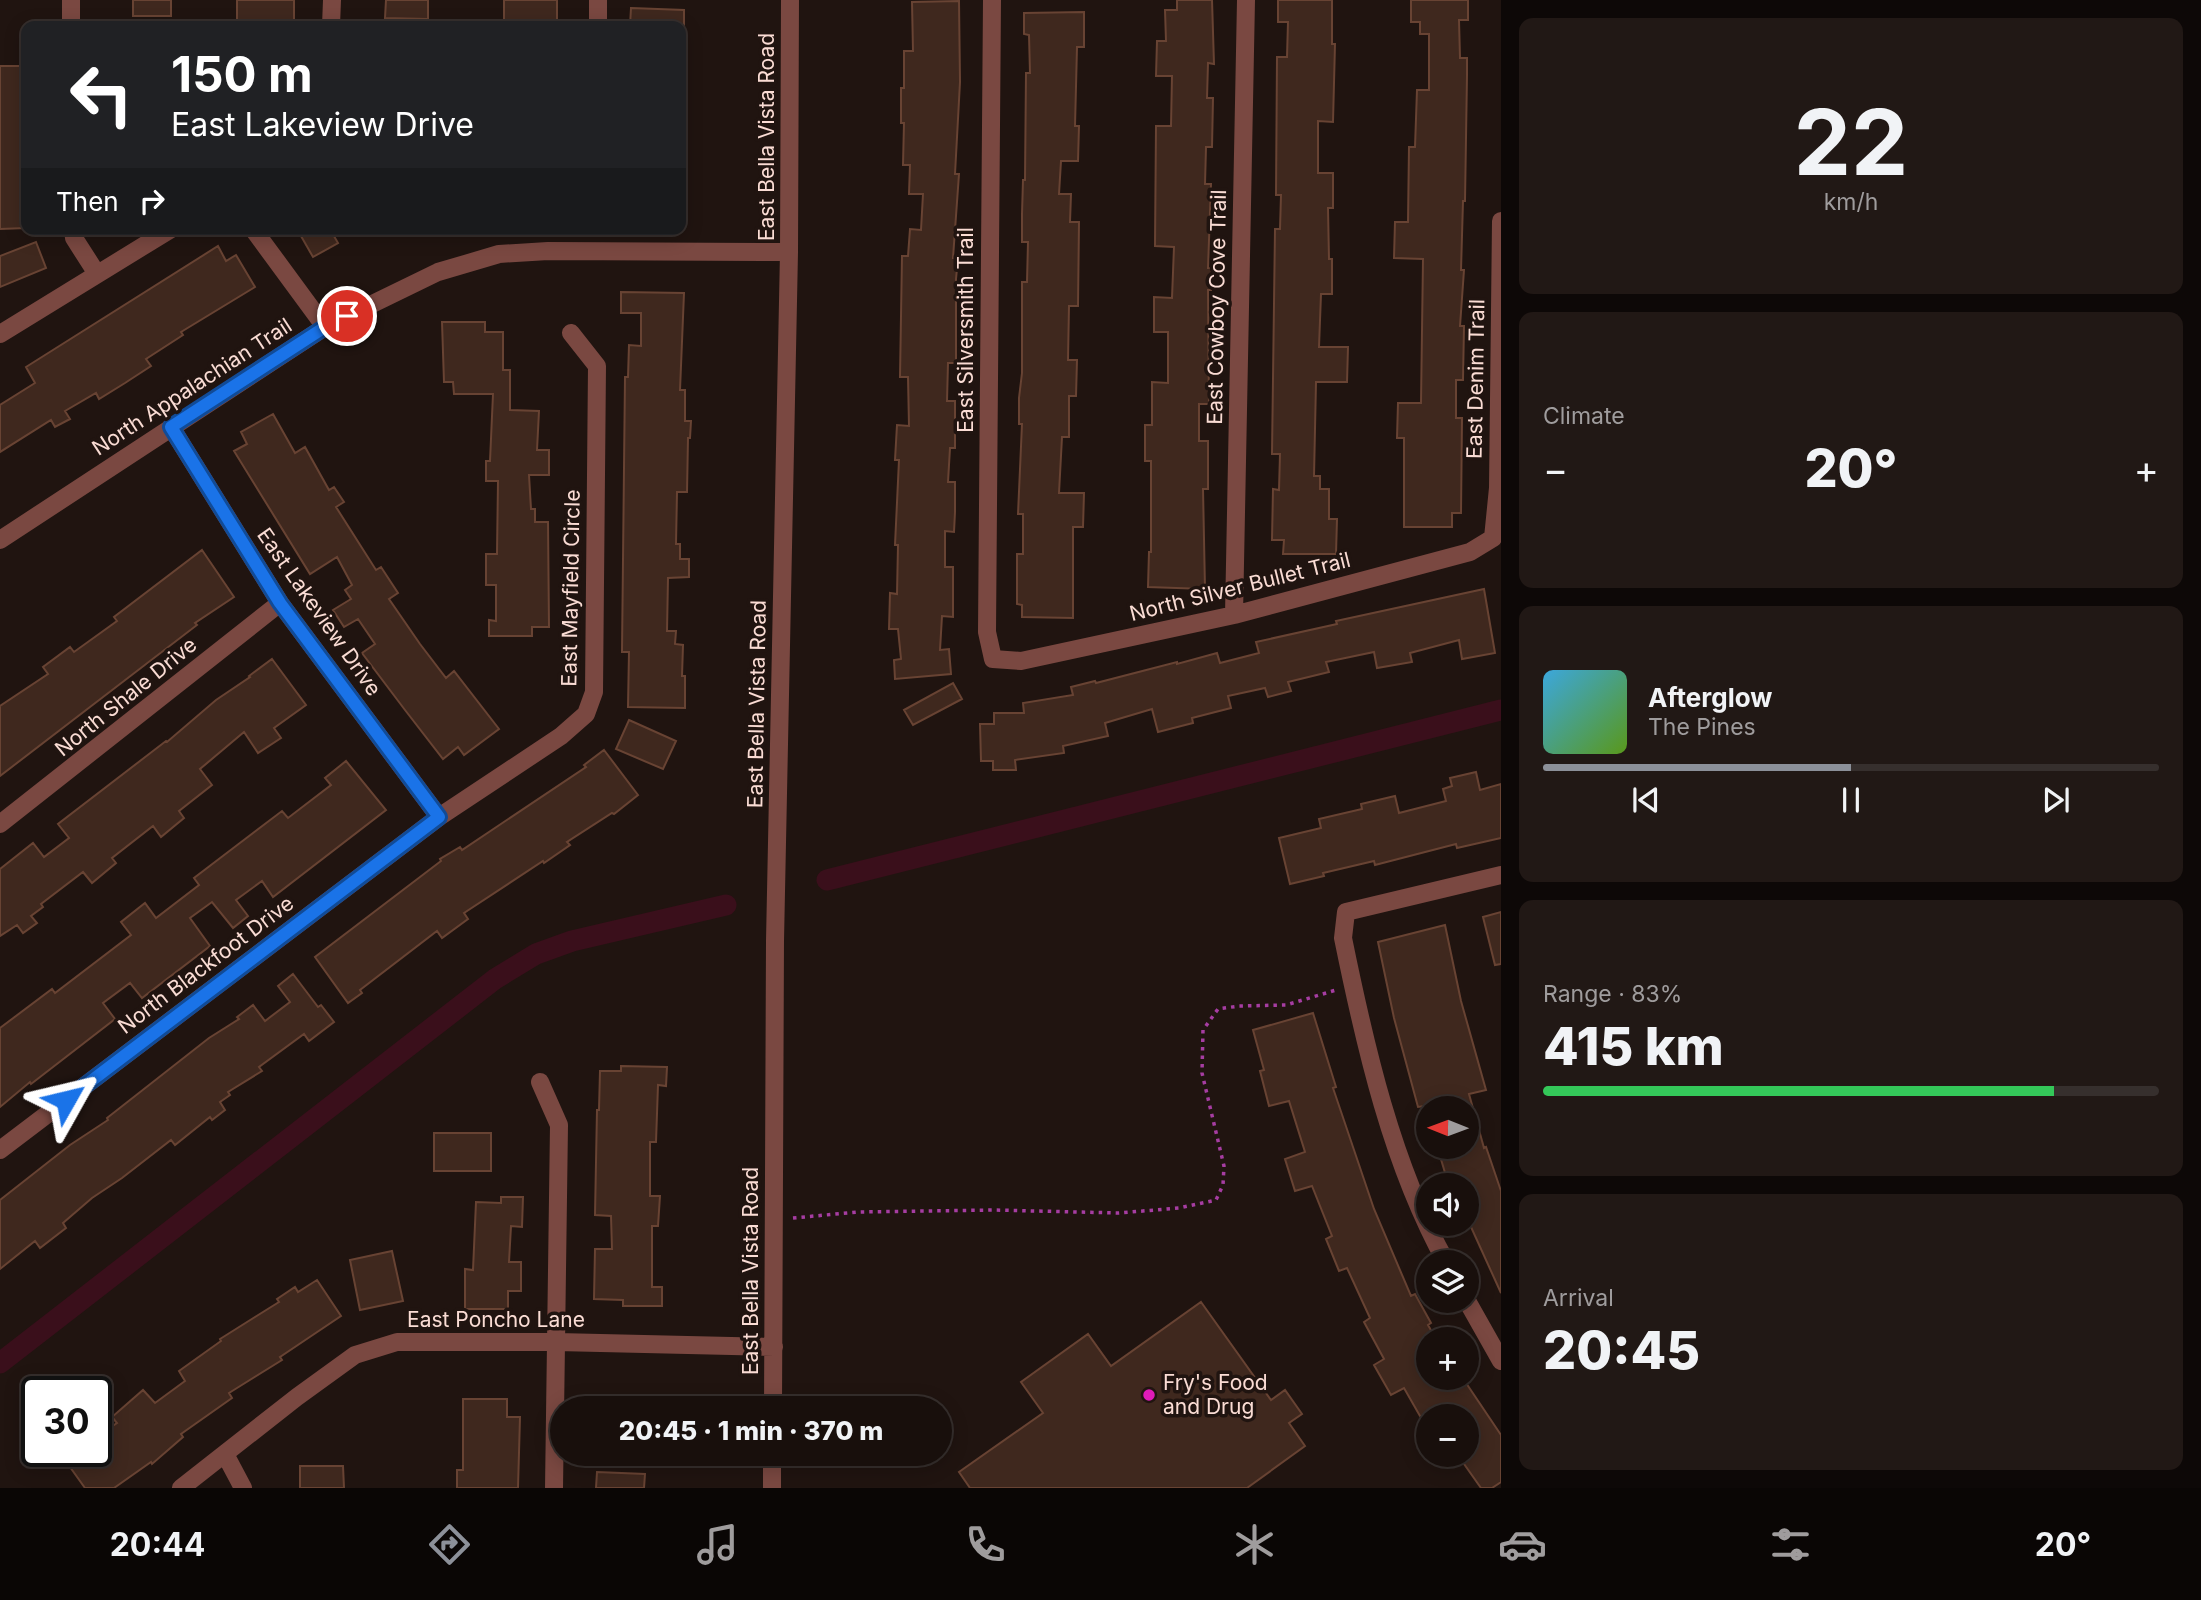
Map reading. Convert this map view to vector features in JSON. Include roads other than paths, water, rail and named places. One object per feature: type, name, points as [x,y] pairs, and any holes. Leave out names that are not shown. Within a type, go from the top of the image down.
[{"type":"street","points":[[71,0],[71,21]]},
{"type":"street","points":[[331,21],[332,0]]},
{"type":"street","points":[[598,0],[598,21]]},
{"type":"street","name":"East Bella Vista Road","points":[[773,1396],[775,941],[789,252],[790,0]]},
{"type":"street","name":"East Silversmith Trail","points":[[992,0],[987,632],[993,659]]},
{"type":"street","name":"East Cowboy Cove Trail","points":[[1234,615],[1246,0]]},
{"type":"street","name":"East Denim Trail","points":[[1493,538],[1498,488],[1501,221]]},
{"type":"street","points":[[74,235],[97,274]]},
{"type":"street","points":[[0,334],[161,235]]},
{"type":"street","points":[[257,235],[325,327]]},
{"type":"street","name":"North Appalachian Trail","points":[[0,540],[325,327],[438,272],[499,254],[548,251],[789,252]]},
{"type":"street","name":"East Mayfield Circle","points":[[439,817],[561,736],[586,714],[594,692],[597,366],[571,333]]},
{"type":"street","name":"East Lakeview Drive","points":[[171,427],[280,603],[439,817]]},
{"type":"street","name":"North Silver Bullet Trail","points":[[993,659],[1021,661],[1234,615],[1470,552],[1493,538]]},
{"type":"street","name":"North Shale Drive","points":[[0,824],[280,603]]},
{"type":"street","name":"North Blackfoot Drive","points":[[0,1150],[439,817]]},
{"type":"street","points":[[1439,1250],[1385,1117],[1343,938],[1346,912],[1501,875]]},
{"type":"street","points":[[540,1082],[559,1125],[554,1488]]},
{"type":"street","points":[[1474,1313],[1501,1361]]},
{"type":"street","name":"East Poncho Lane","points":[[181,1488],[355,1355],[397,1342],[557,1342],[774,1347]]},
{"type":"street","points":[[225,1454],[243,1488]]},
{"type":"street","points":[[772,1466],[772,1488]]},
{"type":"waterway","points":[[827,880],[1501,710]]},
{"type":"waterway","points":[[0,1363],[495,979],[536,954],[572,941],[726,905]]},
{"type":"place","name":"Fry's Food and Drug","points":[[1149,1395]]}]
